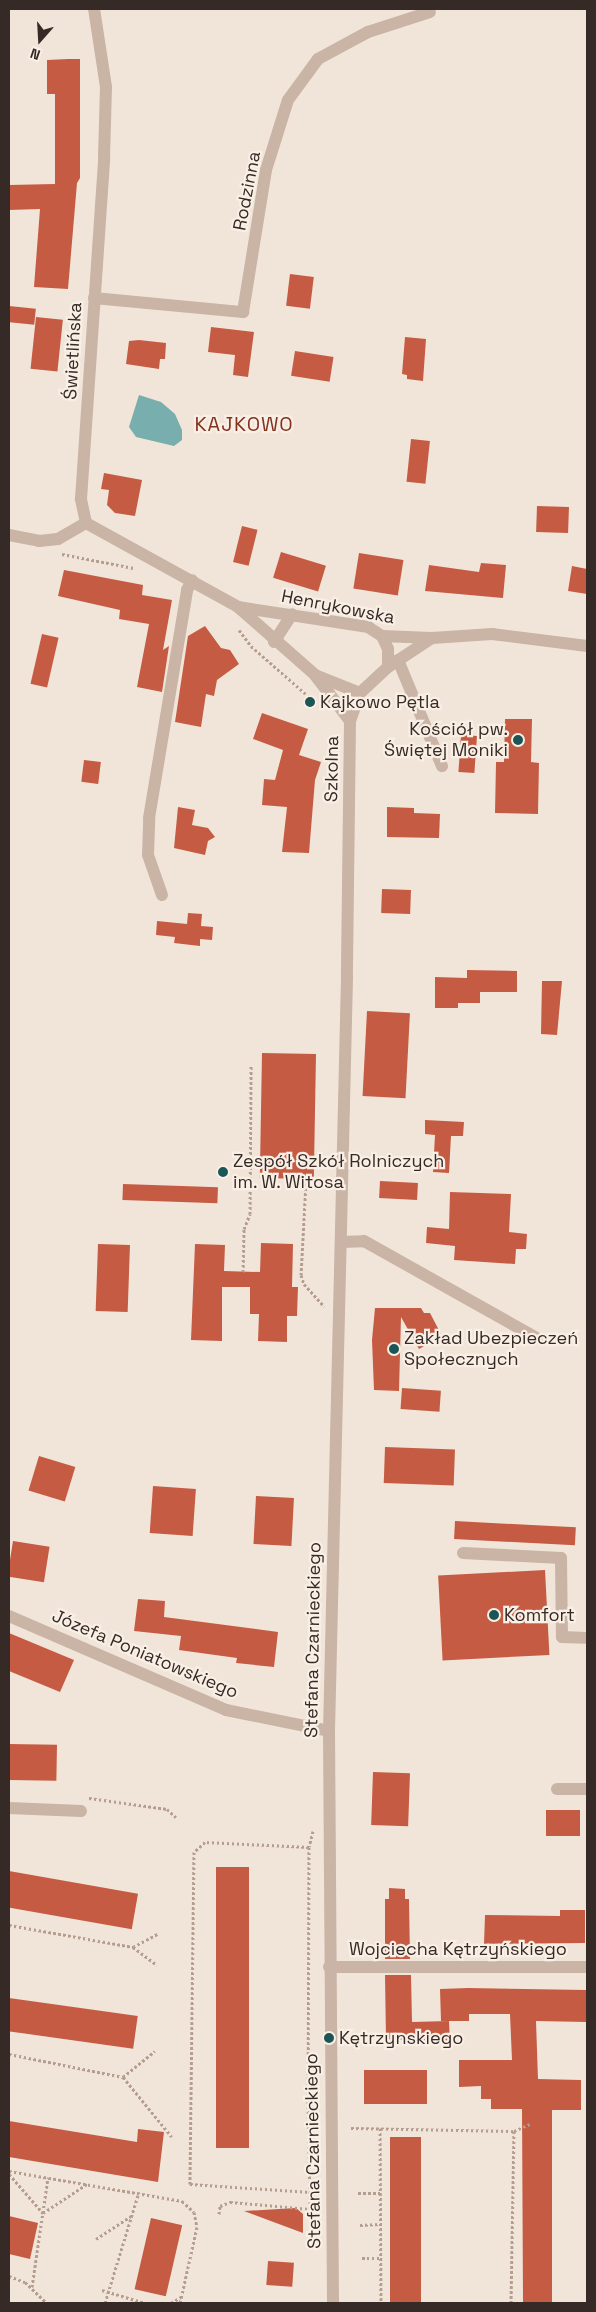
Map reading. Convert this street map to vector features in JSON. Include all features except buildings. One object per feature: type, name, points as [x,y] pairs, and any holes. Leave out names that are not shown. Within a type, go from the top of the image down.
[{"type":"street","name":"Świetlińska","points":[[86,523],[81,499],[106,87],[94,9]]},
{"type":"street","name":"Rodzinna","points":[[94,298],[243,312],[266,170],[288,100],[318,59],[368,32],[430,12]]},
{"type":"street","points":[[9,535],[39,541],[58,539],[86,523],[238,606]]},
{"type":"street","points":[[162,895],[148,855],[149,818],[187,590],[192,580]]},
{"type":"street","name":"Henrykowska","points":[[238,606],[368,627],[382,636],[432,638],[492,634],[587,646]]},
{"type":"street","name":"Szkolna","points":[[238,606],[274,642],[315,675],[350,721],[347,978]]},
{"type":"street","points":[[274,642],[292,614]]},
{"type":"street","points":[[382,636],[442,766]]},
{"type":"street","name":"Henrykowska","points":[[350,721],[360,693],[393,663],[432,638]]},
{"type":"street","points":[[315,675],[360,693]]},
{"type":"street","name":"Stefana Czarnieckiego","points":[[334,2303],[329,1966],[329,1731],[347,978]]},
{"type":"street","points":[[341,1242],[364,1241],[536,1338]]},
{"type":"street","points":[[464,1554],[561,1558],[562,1637],[587,1638]]},
{"type":"street","name":"Józefa Poniatowskiego","points":[[9,1616],[226,1710],[329,1731]]},
{"type":"street","points":[[557,1789],[587,1789]]},
{"type":"street","points":[[9,1808],[81,1811]]},
{"type":"street","name":"Wojciecha Kętrzyńskiego","points":[[329,1966],[587,1967]]},
{"type":"path","points":[[58,539],[62,554],[137,568]]},
{"type":"path","points":[[235,624],[251,646],[318,705]]},
{"type":"path","points":[[243,1272],[244,1229],[250,1214],[251,1065]]},
{"type":"path","points":[[306,1183],[301,1274],[304,1284],[326,1308],[327,1300]]},
{"type":"path","points":[[81,1797],[167,1809],[176,1817]]},
{"type":"path","points":[[316,1823],[309,1847],[310,2209],[318,2218]]},
{"type":"path","points":[[309,1847],[205,1842],[194,1852],[190,2184],[310,2192]]},
{"type":"path","points":[[9,1925],[133,1947],[156,1965]]},
{"type":"path","points":[[133,1947],[159,1933]]},
{"type":"path","points":[[123,2077],[155,2050]]},
{"type":"path","points":[[9,2054],[123,2077],[172,2137]]},
{"type":"path","points":[[351,2128],[514,2131],[530,2124]]},
{"type":"path","points":[[380,2128],[381,2303]]},
{"type":"path","points":[[511,2303],[514,2131]]},
{"type":"path","points":[[9,2173],[48,2177],[182,2200],[194,2212],[197,2227],[180,2303]]},
{"type":"path","points":[[9,2173],[42,2212]]},
{"type":"path","points":[[32,2287],[48,2177]]},
{"type":"path","points":[[42,2212],[87,2184]]},
{"type":"path","points":[[105,2303],[110,2292],[139,2192]]},
{"type":"path","points":[[358,2193],[380,2193]]},
{"type":"path","points":[[219,2214],[220,2206],[230,2202],[310,2209]]},
{"type":"path","points":[[96,2239],[132,2216]]},
{"type":"path","points":[[360,2225],[380,2224]]},
{"type":"path","points":[[362,2258],[380,2258]]},
{"type":"path","points":[[9,2276],[32,2287],[46,2303]]},
{"type":"path","points":[[102,2290],[145,2303]]},
{"type":"path","points":[[171,2303],[181,2297]]},
{"type":"water","points":[[139,395],[161,402],[175,414],[182,430],[182,440],[174,446],[136,437],[129,427]]},
{"type":"place","name":"Kajkowo Pętla","points":[[310,702]]},
{"type":"place","name":"Kościół pw. Świętej Moniki","points":[[518,740]]},
{"type":"place","name":"Zespół Szkół Rolniczych im. W. Witosa","points":[[223,1172]]},
{"type":"place","name":"Zakład Ubezpieczeń Społecznych","points":[[394,1349]]},
{"type":"place","name":"Komfort","points":[[494,1615]]},
{"type":"place","name":"Kętrzynskiego","points":[[329,2038]]},
{"type":"district","name":"KAJKOWO","points":[[244,424]]}]
